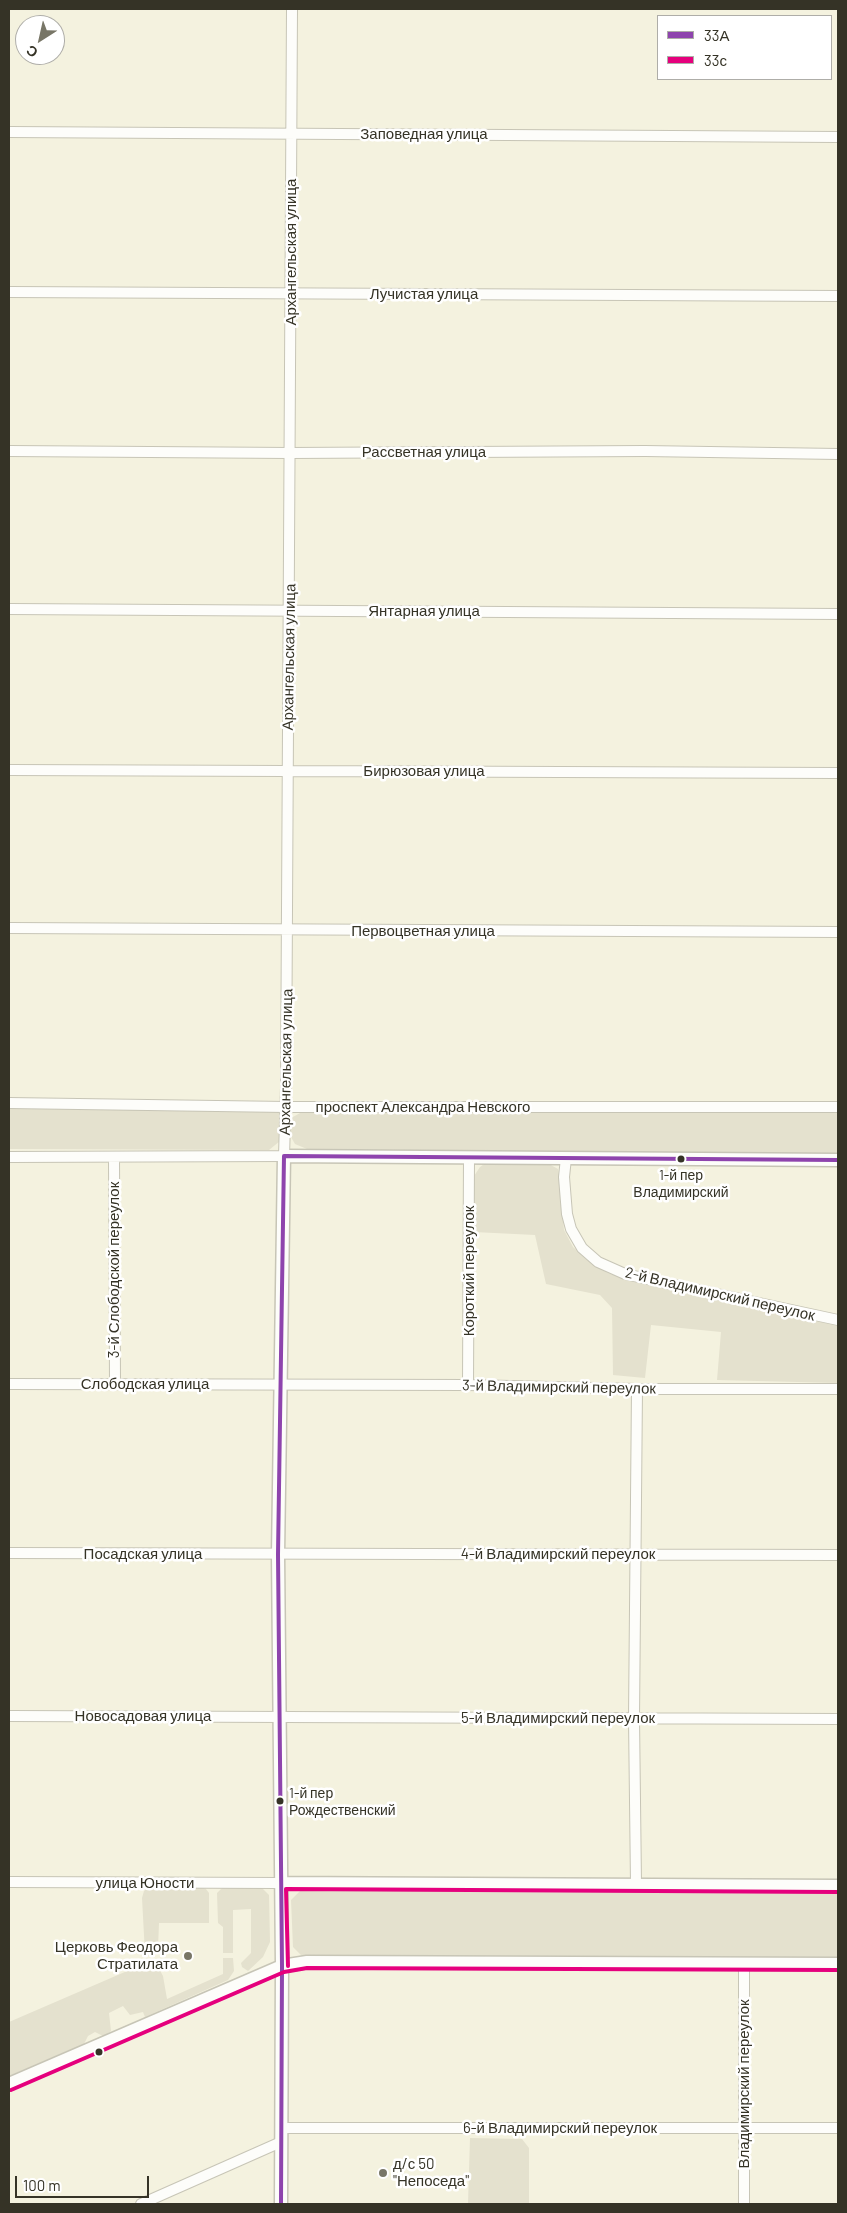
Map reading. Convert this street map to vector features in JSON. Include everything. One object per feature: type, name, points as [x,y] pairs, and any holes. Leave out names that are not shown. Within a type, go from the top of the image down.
[{"type":"street","name":"Архангельская улица","points":[[281,2204],[282,1966],[278,1716],[278,1554],[288,930],[287,771],[292,9]]},
{"type":"street","name":"Заповедная улица","points":[[9,132],[838,137]]},
{"type":"street","name":"Лучистая улица","points":[[9,292],[838,296]]},
{"type":"street","name":"Рассветная улица","points":[[9,451],[290,453],[645,451],[838,454]]},
{"type":"street","name":"Янтарная улица","points":[[9,609],[838,614]]},
{"type":"street","name":"Бирюзовая улица","points":[[9,770],[838,773]]},
{"type":"street","name":"Первоцветная улица","points":[[9,928],[838,932]]},
{"type":"street","name":"проспект Александра Невского","points":[[9,1103],[286,1107],[838,1108]]},
{"type":"street","points":[[9,1158],[284,1156],[838,1160]]},
{"type":"street","name":"Короткий переулок","points":[[468,1385],[469,1157]]},
{"type":"street","name":"3-й Слободской переулок","points":[[114,1158],[115,1383]]},
{"type":"street","name":"2-й Владимирский переулок","points":[[566,1158],[564,1177],[567,1214],[571,1229],[582,1248],[598,1262],[625,1274],[838,1320]]},
{"type":"street","name":"Слободская улица","points":[[9,1384],[280,1385]]},
{"type":"street","name":"3-й Владимирский переулок","points":[[280,1385],[468,1385],[637,1389],[838,1390]]},
{"type":"street","points":[[636,1884],[634,1718],[637,1389]]},
{"type":"street","name":"Посадская улица","points":[[9,1553],[278,1554]]},
{"type":"street","name":"4-й Владимирский переулок","points":[[278,1554],[838,1554]]},
{"type":"street","name":"Новосадовая улица","points":[[9,1716],[278,1716]]},
{"type":"street","name":"5-й Владимирский переулок","points":[[278,1716],[838,1719]]},
{"type":"street","name":"улица Юности","points":[[9,1882],[280,1883]]},
{"type":"street","points":[[280,1883],[838,1886]]},
{"type":"street","points":[[9,2084],[282,1966],[307,1962],[838,1964]]},
{"type":"street","name":"Владимирский переулок","points":[[744,1964],[744,2204]]},
{"type":"street","name":"6-й Владимирский переулок","points":[[281,2128],[838,2128]]},
{"type":"street","points":[[141,2204],[281,2142]]},
{"type":"shaded area","points":[[9,1107],[273,1110],[280,1113],[282,1118],[280,1141],[269,1150],[9,1149]]},
{"type":"shaded area","points":[[838,1111],[838,1154],[307,1149],[295,1144],[291,1137],[291,1118],[302,1112]]},
{"type":"shaded area","points":[[487,1162],[549,1164],[558,1169],[564,1230],[573,1247],[587,1260],[608,1273],[631,1281],[838,1326],[838,1383],[717,1380],[721,1332],[651,1325],[645,1378],[613,1375],[612,1308],[600,1295],[546,1284],[535,1235],[474,1232],[474,1176],[480,1167]]},
{"type":"shaded area","points":[[224,1886],[261,1887],[269,1895],[270,1942],[263,1957],[248,1971],[242,1967],[241,1963],[251,1953],[251,1909],[233,1910],[233,1953],[223,1953],[223,1927],[218,1923],[217,1893]]},
{"type":"shaded area","points":[[149,1887],[201,1887],[206,1889],[209,1893],[209,1923],[159,1923],[158,1948],[145,1954],[142,1898],[144,1891]]},
{"type":"shaded area","points":[[303,1888],[838,1890],[838,1961],[304,1958],[293,1947],[291,1900]]},
{"type":"shaded area","points":[[223,1958],[233,1958],[234,1971],[228,1980],[145,2017],[143,2012],[130,2015],[123,2006],[109,2013],[111,2031],[107,2034],[103,2036],[95,2032],[88,2036],[84,2044],[9,2076],[9,2022],[141,1965],[157,1960],[157,1965],[163,1976],[167,1999],[223,1974]]},
{"type":"shaded area","points":[[470,2138],[522,2139],[529,2148],[529,2204],[468,2204]]},
{"type":"transit line","name":"33А","points":[[281,2204],[282,1966],[278,1554],[284,1156],[838,1160]]},
{"type":"transit line","name":"33с","points":[[288,1966],[286,1889],[838,1892]]},
{"type":"transit line","name":"33с","points":[[11,2090],[284,1972],[307,1968],[838,1970]]},
{"type":"place","name":"1-й пер Владимирский","points":[[681,1159]]},
{"type":"place","name":"1-й пер Рождественский","points":[[280,1801]]},
{"type":"place","name":"Церковь Феодора Стратилата","points":[[188,1956]]},
{"type":"place","name":"д/с 50 \"Непоседа\"","points":[[383,2173]]}]
